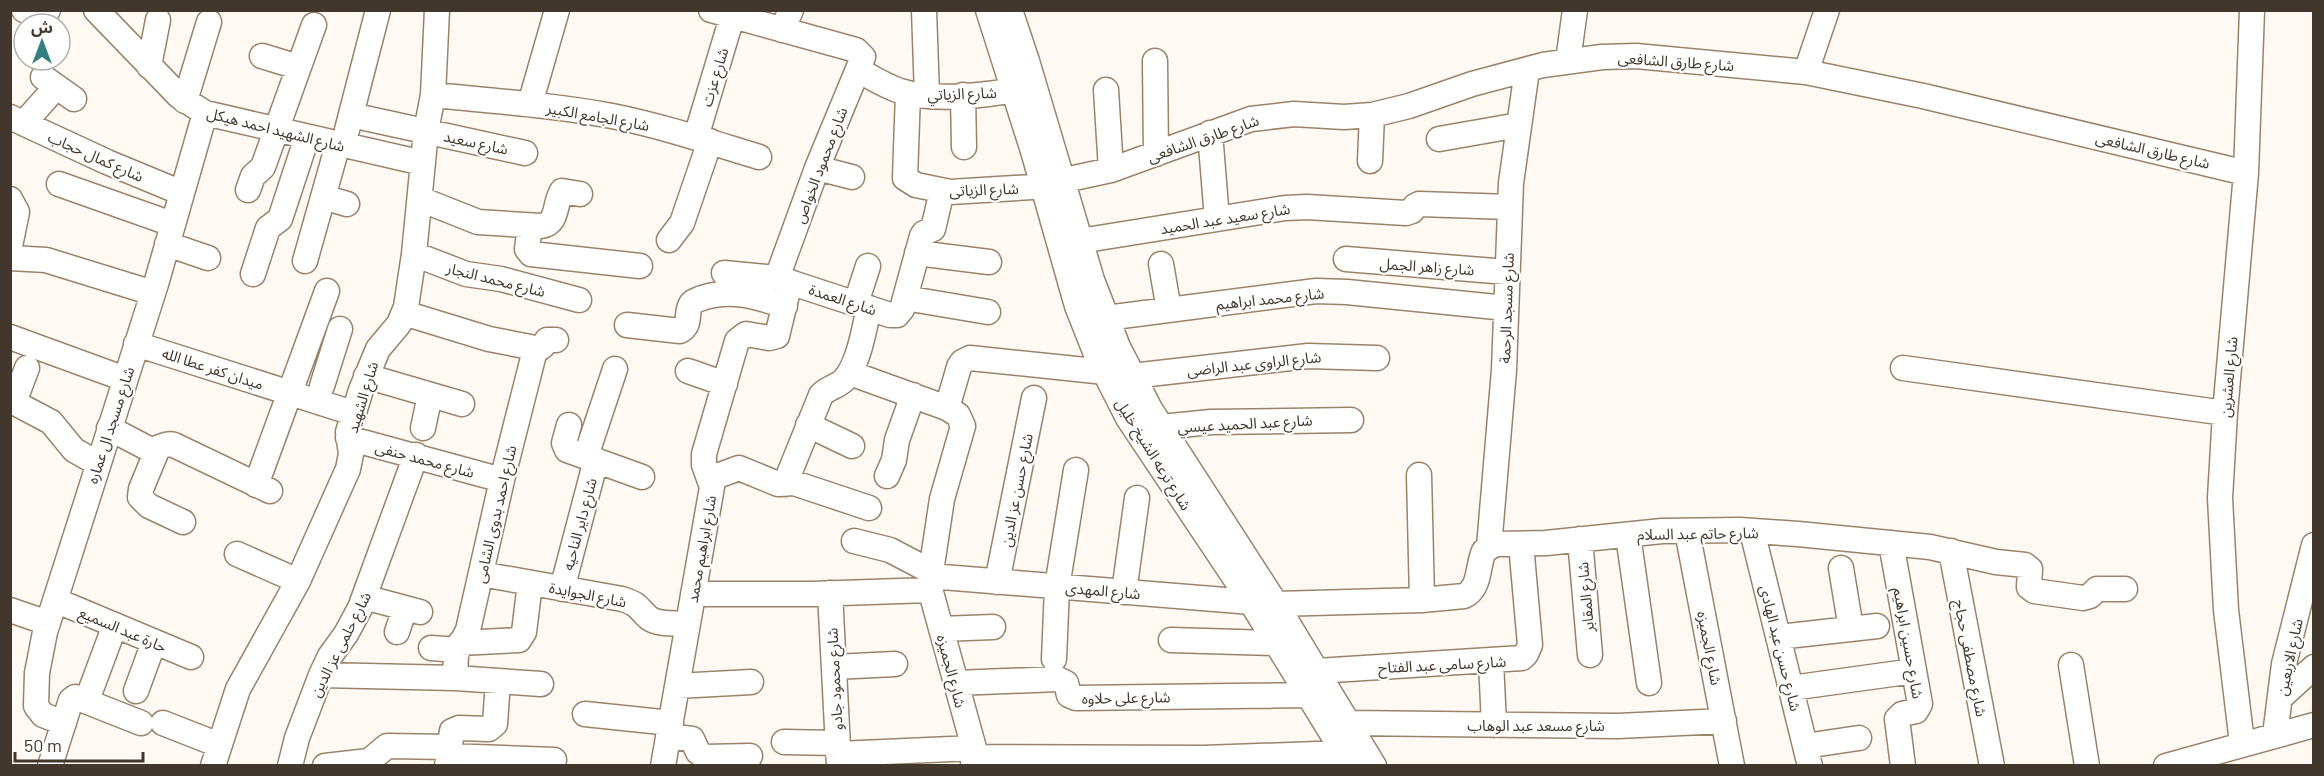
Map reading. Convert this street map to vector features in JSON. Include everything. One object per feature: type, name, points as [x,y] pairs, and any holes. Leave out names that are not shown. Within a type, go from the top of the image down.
[{"type":"street","points":[[24,10],[34,14],[48,10]]},
{"type":"street","points":[[96,10],[149,66],[195,107]]},
{"type":"street","points":[[304,261],[322,197],[351,115],[378,10]]},
{"type":"street","name":"شارع الشهيد","points":[[216,755],[228,712],[246,671],[298,581],[348,469],[351,454],[348,438],[350,403],[366,376],[378,348],[399,324],[404,313],[414,255],[426,131],[433,95],[437,10]]},
{"type":"street","points":[[530,104],[557,10]]},
{"type":"street","points":[[918,94],[924,10]]},
{"type":"street","name":"شارع ترعه الشيخ خليل","points":[[988,10],[1024,88]]},
{"type":"street","name":"شارع ترعه الشيخ خليل","points":[[1010,10],[1024,88],[1053,182],[1077,306],[1105,372],[1128,418],[1151,432],[1276,604],[1374,765]]},
{"type":"street","points":[[1568,61],[1575,10]]},
{"type":"street","points":[[1806,72],[1827,10]]},
{"type":"street","name":"شارع العشرين","points":[[2242,743],[2230,650],[2221,543],[2220,498],[2246,173],[2252,10]]},
{"type":"street","name":"شارع الزياتي","points":[[721,14],[778,20],[856,50],[860,62],[892,88],[918,94],[963,95],[1024,88]]},
{"type":"street","name":"شارع عزت","points":[[669,240],[682,223],[703,139],[721,14]]},
{"type":"street","points":[[149,66],[158,20]]},
{"type":"street","name":"شارع مسجد ال عماره","points":[[64,723],[43,715],[36,706],[41,651],[182,193],[209,22]]},
{"type":"street","points":[[248,190],[253,176],[263,167],[314,25]]},
{"type":"street","points":[[262,56],[298,67]]},
{"type":"street","name":"شارع طارق الشافعى","points":[[1053,182],[1111,170],[1251,119],[1294,114],[1344,117],[1372,115],[1409,106],[1472,84],[1527,70],[1568,61],[1636,56],[1806,72],[1923,96],[2246,173]]},
{"type":"street","points":[[1155,61],[1156,154]]},
{"type":"street","name":"شارع محمود الخواص","points":[[774,337],[779,331],[785,306],[784,280],[817,168],[860,62]]},
{"type":"street","name":"شارع مسجد الرحمة","points":[[1489,547],[1504,370],[1510,207],[1527,70]]},
{"type":"street","points":[[17,120],[58,88]]},
{"type":"street","points":[[1106,90],[1111,170]]},
{"type":"street","name":"شارع الزياتى","points":[[918,94],[905,178],[912,184],[942,191],[1018,189],[1053,182]]},
{"type":"street","name":"شارع الجامع الكبير","points":[[433,95],[530,104],[614,116],[703,139],[759,157]]},
{"type":"street","points":[[963,95],[964,147]]},
{"type":"street","name":"شارع الشهيد احمد هيكل","points":[[195,107],[307,137],[423,163]]},
{"type":"street","name":"شارع سعيد","points":[[351,115],[525,153]]},
{"type":"street","points":[[1370,161],[1372,115]]},
{"type":"street","name":"شارع كمال حجاب","points":[[17,120],[182,193]]},
{"type":"street","points":[[1439,140],[1519,125]]},
{"type":"street","points":[[1210,133],[1217,219]]},
{"type":"street","points":[[253,274],[268,228],[280,219],[307,137]]},
{"type":"street","points":[[817,168],[852,177]]},
{"type":"street","name":"شارع ترعه الشيخ خليل","points":[[1053,182],[1080,242],[1106,318],[1132,376],[1151,432],[1251,602],[1348,759]]},
{"type":"street","points":[[59,184],[170,234],[208,258]]},
{"type":"street","points":[[420,199],[478,222],[544,225],[550,222],[562,191],[580,194]]},
{"type":"street","points":[[942,191],[933,230],[923,234],[905,298],[988,312]]},
{"type":"street","points":[[322,197],[347,204]]},
{"type":"street","points":[[10,199],[16,212],[10,246]]},
{"type":"street","name":"شارع سعيد عبد الحميد","points":[[1080,242],[1263,210],[1306,207],[1406,213],[1419,204],[1510,207]]},
{"type":"street","points":[[530,225],[527,249],[531,254],[640,266]]},
{"type":"street","points":[[917,253],[989,262]]},
{"type":"street","name":"شارع محمد النجار","points":[[414,255],[466,274],[501,279],[579,300]]},
{"type":"street","points":[[10,258],[46,260],[153,293]]},
{"type":"street","name":"شارع زاهر الجمل","points":[[1346,259],[1507,272]]},
{"type":"street","points":[[1161,264],[1168,310]]},
{"type":"street","points":[[784,484],[823,392],[838,386],[850,373],[868,266]]},
{"type":"street","name":"شارع العمدة","points":[[724,273],[784,280],[892,315],[901,312],[905,298]]},
{"type":"street","points":[[109,428],[145,448],[158,448],[168,443],[174,445],[263,488],[293,385],[327,291]]},
{"type":"street","name":"شارع محمد ابراهيم","points":[[1106,318],[1316,291],[1506,308]]},
{"type":"street","points":[[627,325],[680,331],[687,325],[693,303],[710,295],[722,293],[747,295],[785,306]]},
{"type":"street","name":"شارع احمد بدوى الشامى","points":[[404,313],[478,335],[530,347],[545,345],[502,480],[468,630],[459,646],[454,678]]},
{"type":"street","points":[[322,386],[340,330]]},
{"type":"street","name":"شارع ابراهيم محمد","points":[[663,765],[712,487],[704,465],[704,454],[739,338],[746,334],[774,337]]},
{"type":"street","points":[[10,338],[125,379]]},
{"type":"street","name":"ميدان كفر عطا الله","points":[[136,344],[293,385],[350,403]]},
{"type":"street","name":"شارع الراوى عبد الراضى","points":[[1132,376],[1308,357],[1377,358]]},
{"type":"street","points":[[947,408],[959,367],[962,362],[970,358],[1105,372]]},
{"type":"street","points":[[27,368],[15,397],[18,405],[51,422],[74,450],[98,463]]},
{"type":"street","points":[[1903,368],[2225,413]]},
{"type":"street","name":"شارع داير الناحيه","points":[[562,589],[591,458],[615,369]]},
{"type":"street","points":[[688,371],[724,384]]},
{"type":"street","points":[[850,373],[947,408],[958,415],[963,426],[942,499],[930,579],[890,550],[854,541]]},
{"type":"street","points":[[366,376],[462,404]]},
{"type":"street","points":[[293,385],[322,386],[350,403]]},
{"type":"street","points":[[423,428],[430,394]]},
{"type":"street","points":[[887,476],[913,395]]},
{"type":"street","name":"شارع حسن عز الدين","points":[[997,582],[1034,398]]},
{"type":"street","name":"شارع عبد الحميد عيسي","points":[[1151,432],[1211,422],[1351,420]]},
{"type":"street","points":[[569,425],[564,443],[566,448],[642,477]]},
{"type":"street","points":[[808,425],[852,446]]},
{"type":"street","name":"شارع محمد حنفى","points":[[348,438],[502,480]]},
{"type":"street","points":[[158,448],[141,489],[140,497],[148,506],[183,522]]},
{"type":"street","name":"شارع حلمى عز الدين","points":[[290,765],[297,738],[321,675],[330,656],[354,621],[364,597],[416,455]]},
{"type":"street","points":[[709,475],[720,475],[739,468],[778,484],[794,483],[869,508]]},
{"type":"street","points":[[1054,659],[1056,586],[1076,470]]},
{"type":"street","points":[[1419,475],[1422,600]]},
{"type":"street","points":[[1124,592],[1137,498]]},
{"type":"street","name":"شارع حاتم عبد السلام","points":[[1489,547],[1495,544],[1687,531],[1752,531],[1892,543],[1951,551],[1996,562],[2029,566],[2029,587],[2034,591],[2084,598],[2097,589],[2125,589]]},
{"type":"street","name":"شارع الجميزه","points":[[1687,531],[1732,765]]},
{"type":"street","name":"شارع حسن عبد الهادى","points":[[1752,531],[1808,756]]},
{"type":"street","points":[[1628,535],[1649,683]]},
{"type":"street","name":"شارع المقابر","points":[[1580,539],[1590,655]]},
{"type":"street","name":"شارع حسين ابراهيم","points":[[1892,543],[1920,707],[1916,711],[1902,714],[1897,722],[1903,765]]},
{"type":"street","name":"شارع سامى عبد الفتاح","points":[[1317,671],[1518,659],[1529,650],[1521,544]]},
{"type":"street","name":"شارع الاربعين","points":[[2275,735],[2284,664],[2313,545]]},
{"type":"street","points":[[1276,604],[1422,600],[1464,596],[1469,594],[1475,586],[1481,558],[1489,547]]},
{"type":"street","name":"شارع مصطفى حجاج","points":[[1951,551],[1992,765]]},
{"type":"street","points":[[237,554],[298,581]]},
{"type":"street","points":[[1841,568],[1851,629]]},
{"type":"street","name":"شارع الجوايدة","points":[[481,574],[635,603],[655,621],[687,624]]},
{"type":"street","name":"شارع المهدى","points":[[693,594],[830,593],[930,579],[1056,586],[1276,604]]},
{"type":"street","name":"شارع الجميزه","points":[[930,579],[973,757]]},
{"type":"street","points":[[431,648],[519,640],[524,632],[530,583]]},
{"type":"street","name":"شارع محمود جادو","points":[[830,593],[838,754]]},
{"type":"street","points":[[364,597],[412,610],[397,632]]},
{"type":"street","name":"حارة عبد السميع","points":[[10,610],[52,611],[115,626],[190,657]]},
{"type":"street","points":[[87,700],[115,626]]},
{"type":"street","points":[[1778,637],[1877,626]]},
{"type":"street","points":[[941,629],[993,627]]},
{"type":"street","points":[[1171,640],[1276,643]]},
{"type":"street","points":[[136,691],[154,642]]},
{"type":"street","points":[[1491,661],[1494,725]]},
{"type":"street","points":[[834,667],[895,664]]},
{"type":"street","points":[[2071,665],[2087,765]]},
{"type":"street","points":[[2280,698],[2313,667]]},
{"type":"street","points":[[1791,688],[1914,671]]},
{"type":"street","points":[[321,675],[454,678],[541,684]]},
{"type":"street","name":"شارع على حلاوه","points":[[956,683],[1058,679],[1066,683],[1069,694],[1076,698],[1308,694]]},
{"type":"street","points":[[448,756],[450,735],[455,729],[493,728],[498,681]]},
{"type":"street","points":[[677,686],[752,682]]},
{"type":"street","points":[[50,765],[72,699],[77,697],[152,723],[216,755]]},
{"type":"street","points":[[585,714],[669,729],[692,739],[698,752],[705,757],[750,756]]},
{"type":"street","name":"شارع مسعد عبد الوهاب","points":[[1349,723],[1618,726],[1724,722]]},
{"type":"street","points":[[2166,765],[2313,725]]},
{"type":"street","points":[[1808,756],[1859,738]]},
{"type":"street","points":[[784,742],[838,754],[1041,761],[1215,758],[1348,759]]},
{"type":"street","points":[[325,765],[369,761],[380,750],[387,747],[448,756],[554,760]]}]
